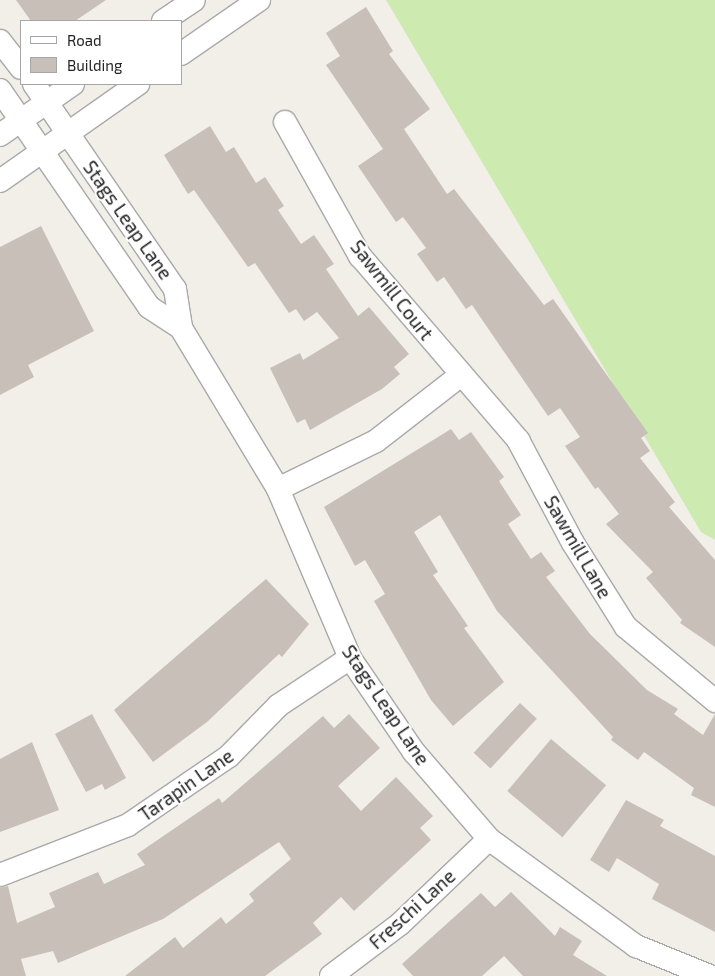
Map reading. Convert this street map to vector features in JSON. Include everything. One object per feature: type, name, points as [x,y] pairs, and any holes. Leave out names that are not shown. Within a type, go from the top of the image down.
[{"type":"street","points":[[164,20],[194,0]]},
{"type":"street","points":[[182,53],[259,0]]},
{"type":"street","points":[[0,41],[20,67]]},
{"type":"street","name":"Stags Leap Lane","points":[[35,85],[175,289],[182,328],[278,489],[350,658],[414,752],[489,839],[636,946],[710,976]]},
{"type":"street","points":[[0,135],[31,136],[57,118],[73,85]]},
{"type":"street","points":[[0,181],[31,136],[57,118],[136,85]]},
{"type":"street","name":"Stags Leap Lane","points":[[0,90],[149,307],[182,328]]},
{"type":"street","name":"Sawmill Court","points":[[285,122],[360,256],[461,375]]},
{"type":"street","points":[[278,489],[376,441],[461,375]]},
{"type":"street","name":"Sawmill Lane","points":[[461,375],[518,440],[573,543],[626,627],[715,701]]},
{"type":"street","name":"Tarapin Lane","points":[[0,875],[128,825],[229,756],[279,705],[350,658]]},
{"type":"street","name":"Freschi Lane","points":[[331,976],[400,924],[489,839]]},
{"type":"green space","points":[[386,0],[715,0],[715,540],[701,532]]},
{"type":"building","points":[[16,0],[106,0],[76,20],[30,20]]},
{"type":"building","points":[[366,7],[393,51],[389,54],[430,109],[404,129],[447,194],[454,189],[544,305],[553,299],[648,433],[641,438],[650,451],[640,458],[675,502],[669,507],[715,560],[715,647],[680,623],[682,620],[646,578],[653,572],[606,524],[619,514],[598,487],[595,489],[565,446],[580,437],[560,408],[548,416],[472,305],[466,309],[444,277],[437,282],[417,254],[426,248],[403,217],[396,222],[358,166],[383,149],[326,65],[340,56],[326,33]]},
{"type":"building","points":[[210,126],[226,152],[234,147],[256,183],[265,177],[284,206],[278,210],[301,244],[314,235],[334,264],[326,269],[358,316],[369,307],[409,354],[394,367],[400,374],[382,389],[310,430],[305,419],[297,423],[270,368],[300,353],[303,360],[339,338],[317,312],[304,321],[296,309],[289,313],[255,263],[248,267],[194,190],[188,194],[164,155]]},
{"type":"building","points":[[41,226],[94,331],[28,365],[34,377],[0,395],[0,247]]},
{"type":"building","points":[[451,429],[459,440],[471,432],[504,477],[499,481],[521,515],[508,524],[531,559],[541,552],[555,571],[546,577],[590,634],[647,690],[678,709],[674,714],[703,735],[715,714],[715,807],[691,795],[694,788],[644,752],[638,760],[611,740],[613,737],[497,611],[440,515],[414,532],[438,572],[433,575],[468,626],[464,628],[504,682],[453,726],[431,700],[374,601],[385,594],[365,560],[355,566],[324,507]]},
{"type":"building","points":[[266,579],[309,624],[282,657],[279,654],[207,722],[153,762],[114,710]]},
{"type":"building","points":[[520,703],[537,719],[490,768],[474,753]]},
{"type":"building","points":[[92,714],[126,778],[105,790],[102,784],[86,792],[55,734]]},
{"type":"building","points":[[349,714],[380,748],[338,786],[361,811],[396,777],[433,816],[420,828],[431,840],[354,911],[341,897],[313,923],[322,934],[265,976],[125,976],[175,937],[183,948],[221,917],[226,924],[254,901],[249,894],[291,859],[279,842],[163,919],[58,963],[53,951],[21,959],[26,976],[0,976],[0,888],[8,886],[17,923],[55,907],[49,893],[98,872],[104,884],[145,865],[137,854],[219,798],[222,803],[323,716],[334,728]]},
{"type":"building","points":[[551,739],[606,785],[562,837],[507,791]]},
{"type":"building","points":[[32,742],[59,810],[0,832],[0,759]]},
{"type":"building","points":[[626,800],[664,820],[660,826],[715,856],[715,932],[652,899],[659,884],[617,858],[609,872],[590,860]]},
{"type":"building","points":[[511,892],[555,936],[560,927],[582,941],[573,955],[607,976],[523,976],[504,956],[482,976],[413,976],[402,964],[481,893],[495,907]]}]
